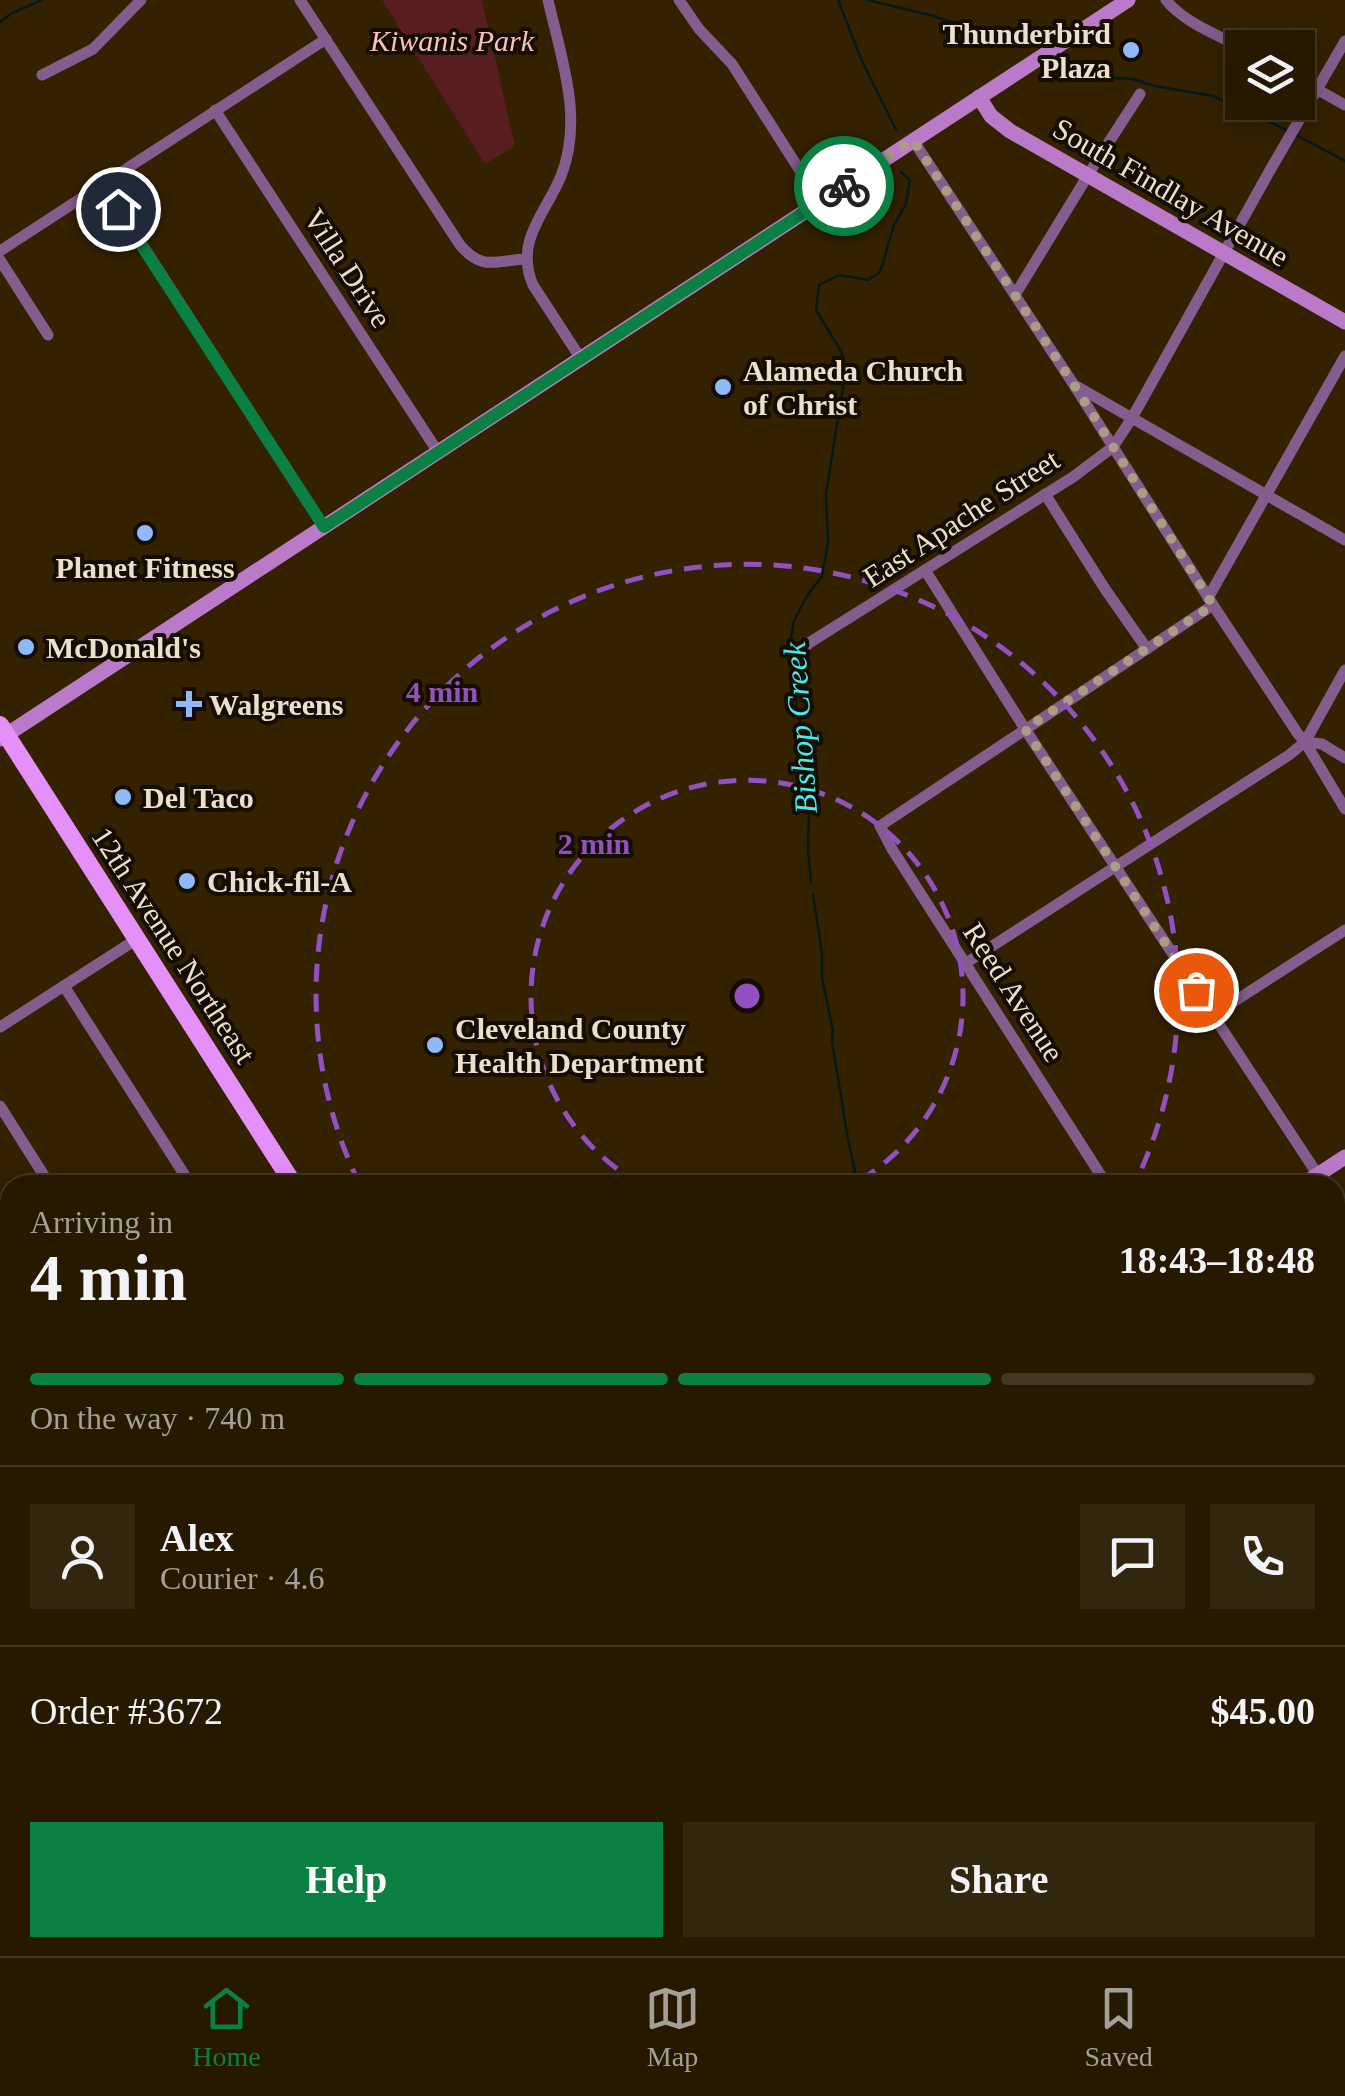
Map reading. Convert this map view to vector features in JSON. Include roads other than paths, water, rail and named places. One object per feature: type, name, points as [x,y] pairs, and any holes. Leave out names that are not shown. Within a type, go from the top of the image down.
[{"type":"main road","points":[[2,733],[324,527],[1128,0]]},
{"type":"main road","name":"South Findlay Avenue","points":[[979,98],[991,116],[1010,130],[1345,322]]},
{"type":"main road","name":"12th Avenue Northeast","points":[[2,733],[288,1175]]},
{"type":"main road","points":[[1318,1175],[1345,1158]]},
{"type":"street","points":[[42,75],[92,49],[141,0]]},
{"type":"street","points":[[300,0],[460,245],[480,262],[528,259]]},
{"type":"street","points":[[548,0],[568,93],[571,134],[560,177],[533,227],[528,272],[581,359]]},
{"type":"street","points":[[679,0],[732,64],[820,202]]},
{"type":"street","points":[[1166,0],[1174,9],[1225,39]]},
{"type":"street","points":[[0,251],[326,39]]},
{"type":"street","name":"East Apache Street","points":[[798,658],[809,643],[1113,447],[1345,40]]},
{"type":"street","points":[[1317,90],[1345,105]]},
{"type":"street","points":[[1016,295],[1140,94]]},
{"type":"street","name":"Villa Drive","points":[[216,110],[438,452]]},
{"type":"street","points":[[913,140],[1345,808]]},
{"type":"street","points":[[102,184],[324,527]]},
{"type":"street","points":[[0,260],[48,335]]},
{"type":"street","points":[[1025,729],[1148,649],[1211,601],[1345,356]]},
{"type":"street","points":[[1074,385],[1345,540]]},
{"type":"street","points":[[1045,494],[1148,649]]},
{"type":"street","points":[[925,570],[1318,1175]]},
{"type":"street","points":[[966,963],[1289,755],[1305,742],[1345,670]]},
{"type":"street","name":"Reed Avenue","points":[[1025,729],[880,826],[1101,1175]]},
{"type":"street","points":[[1305,742],[1322,744],[1345,758]]},
{"type":"street","points":[[1213,1015],[1341,933],[1345,949]]},
{"type":"street","points":[[0,1026],[137,939]]},
{"type":"street","points":[[64,986],[185,1175]]},
{"type":"street","points":[[0,1106],[44,1175]]},
{"type":"waterway","points":[[0,22],[42,0]]},
{"type":"waterway","name":"Bishop Creek","points":[[838,0],[896,130]]},
{"type":"waterway","points":[[867,0],[1030,40]]},
{"type":"waterway","points":[[1055,68],[1082,76],[1133,79],[1213,96],[1287,130]]},
{"type":"waterway","points":[[1294,134],[1345,161]]},
{"type":"waterway","name":"Bishop Creek","points":[[811,882],[809,814],[800,763],[802,729],[789,650],[794,621],[822,576],[828,543],[826,493],[843,388],[842,353],[816,310],[819,285],[839,275],[868,280],[879,273],[894,225],[906,204],[910,180],[901,172]]},
{"type":"waterway","name":"Bishop Creek","points":[[813,895],[822,977],[856,1175]]},
{"type":"place","name":"Thunderbird Plaza","points":[[1131,50]]},
{"type":"place","name":"Alameda Church of Christ","points":[[723,387]]},
{"type":"place","name":"Planet Fitness","points":[[145,533]]},
{"type":"place","name":"McDonald's","points":[[26,647]]},
{"type":"place","name":"Walgreens","points":[[189,704]]},
{"type":"place","name":"Del Taco","points":[[123,797]]},
{"type":"place","name":"Chick-fil-A","points":[[187,881]]},
{"type":"place","name":"Cleveland County Health Department","points":[[435,1045]]},
{"type":"park label","name":"Kiwanis Park","points":[[452,40]]}]
